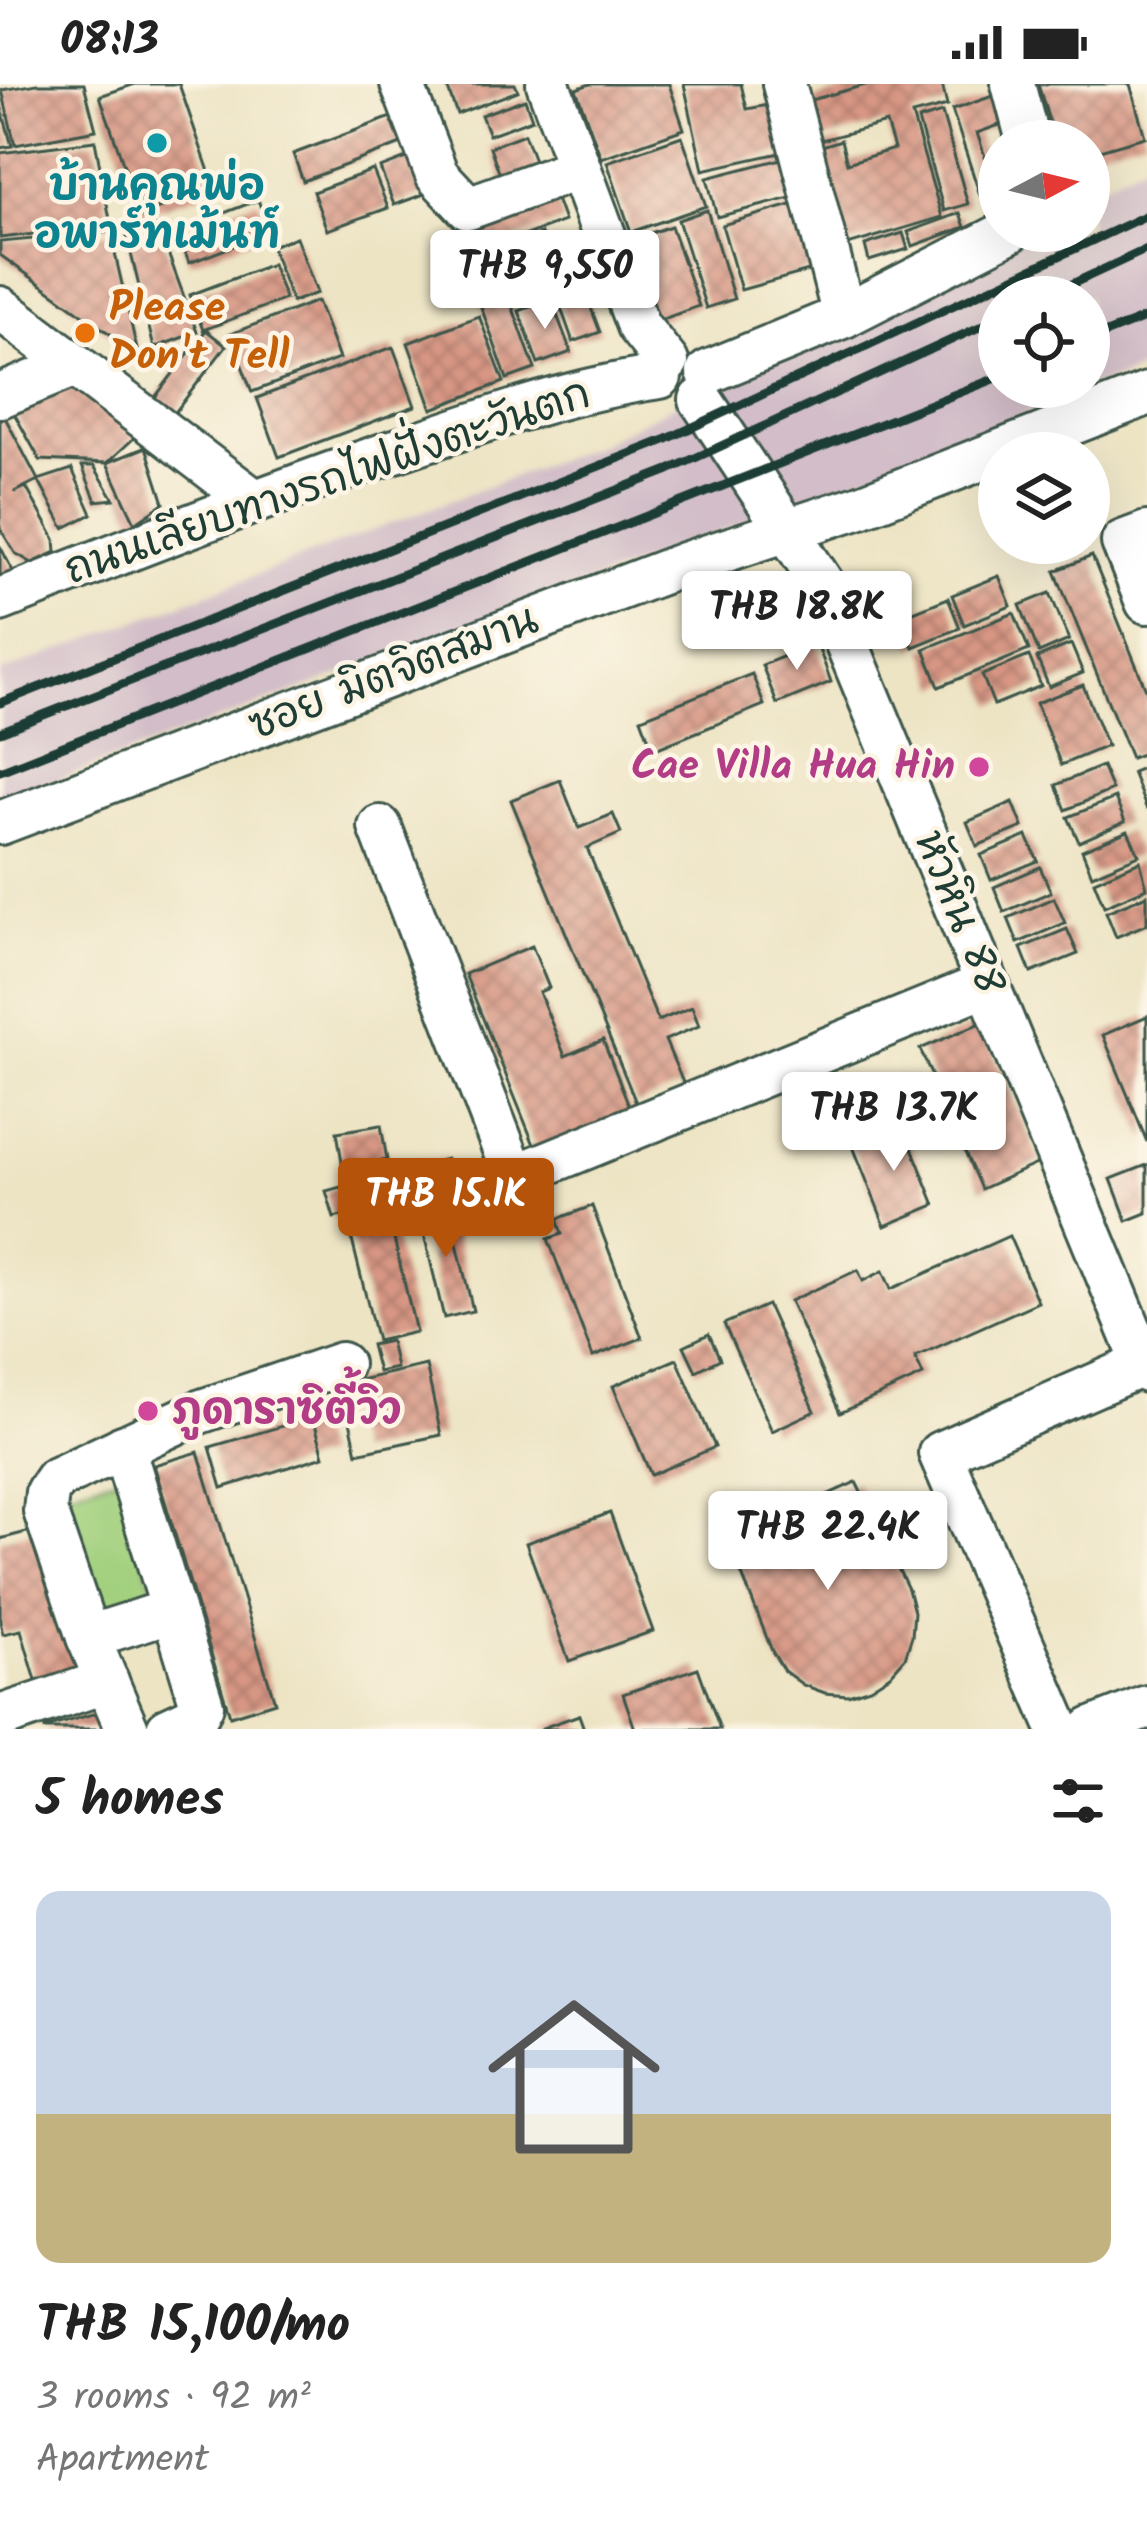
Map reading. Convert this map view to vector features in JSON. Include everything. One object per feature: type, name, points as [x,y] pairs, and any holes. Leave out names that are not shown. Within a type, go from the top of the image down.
[{"type":"street","points":[[402,84],[437,175],[468,208],[579,168]]},
{"type":"street","name":"หัวหิน 88","points":[[548,84],[638,326],[684,378],[788,526],[822,583],[1146,1368]]},
{"type":"street","points":[[784,84],[844,316]]},
{"type":"street","points":[[1013,84],[1022,120]]},
{"type":"street","name":"ถนนเลียบทางรถไฟฝั่งตะวันตก","points":[[0,600],[253,500],[593,387],[684,378],[844,316],[978,247]]},
{"type":"street","points":[[0,308],[253,500]]},
{"type":"street","points":[[0,396],[72,366]]},
{"type":"street","name":"ซอย มิตจิตสมาน","points":[[0,823],[788,526],[858,507],[1147,394]]},
{"type":"street","points":[[1147,533],[1123,542],[1147,602]]},
{"type":"street","points":[[380,827],[512,1170],[523,1174],[987,984]]},
{"type":"street","points":[[127,1729],[88,1636],[45,1511],[46,1492],[56,1479],[200,1412],[341,1364]]},
{"type":"street","points":[[1059,1729],[940,1453],[1146,1368]]},
{"type":"street","points":[[123,1447],[202,1705],[196,1716],[168,1729]]},
{"type":"street","points":[[88,1636],[172,1610]]},
{"type":"street","points":[[0,1717],[106,1681]]},
{"type":"street","points":[[1092,1729],[1147,1707]]},
{"type":"shaded area","points":[[1147,161],[1147,367],[1110,381],[1110,276],[978,276],[978,408],[1041,408],[0,801],[0,673],[597,445],[978,249],[1110,252],[1110,180]]},
{"type":"green space","points":[[119,1476],[154,1593],[97,1611],[62,1493]]},
{"type":"building","points":[[84,84],[96,130],[15,145],[2,90]]},
{"type":"building","name":"บ้านคุณพ่อ อพาร์ทเม้นท์","points":[[135,84],[179,84],[215,189],[141,215],[100,96]]},
{"type":"building","points":[[446,84],[515,84],[518,91],[457,114]]},
{"type":"building","points":[[590,84],[669,84],[684,129],[601,158],[576,89]]},
{"type":"building","points":[[684,84],[741,84],[747,109],[774,104],[784,152],[703,170]]},
{"type":"building","points":[[869,84],[942,84],[947,106],[912,115],[942,217],[848,245],[819,147],[841,140],[847,163],[894,149],[886,123],[818,141],[807,101]]},
{"type":"building","points":[[1038,84],[1130,84],[1145,137],[1110,147],[1110,120],[1049,120]]},
{"type":"building","points":[[993,96],[1001,120],[978,120],[978,189],[952,110]]},
{"type":"building","points":[[525,99],[532,119],[489,135],[481,115]]},
{"type":"building","points":[[0,107],[12,146],[0,148]]},
{"type":"building","points":[[942,113],[968,204],[944,211],[918,120]]},
{"type":"building","points":[[394,116],[404,143],[303,181],[293,154]]},
{"type":"building","points":[[524,134],[540,176],[505,189],[490,147]]},
{"type":"building","points":[[682,136],[706,206],[631,232],[607,162]]},
{"type":"building","points":[[95,141],[111,225],[0,238],[0,153]]},
{"type":"building","points":[[417,154],[430,192],[394,205],[380,168]]},
{"type":"building","points":[[785,158],[795,197],[717,217],[707,178]]},
{"type":"building","points":[[373,170],[388,208],[327,230],[313,192]]},
{"type":"building","points":[[553,191],[564,221],[470,256],[459,226]]},
{"type":"building","points":[[258,200],[270,232],[189,263],[177,231]]},
{"type":"building","points":[[798,203],[816,269],[741,290],[722,225]]},
{"type":"building","points":[[707,210],[734,299],[706,308],[678,220]]},
{"type":"building","points":[[960,213],[965,227],[913,246],[908,232]]},
{"type":"building","points":[[158,226],[197,332],[154,348],[127,237]]},
{"type":"building","points":[[671,226],[699,306],[652,323],[625,242]]},
{"type":"building","points":[[110,232],[138,354],[0,255],[0,242]]},
{"type":"building","points":[[903,233],[908,249],[869,261],[865,245]]},
{"type":"building","points":[[541,234],[552,263],[506,280],[496,251]]},
{"type":"building","points":[[296,237],[317,293],[292,302],[271,246]]},
{"type":"building","points":[[570,258],[578,278],[511,303],[535,369],[507,379],[476,293]]},
{"type":"building","points":[[272,264],[285,299],[203,330],[190,295]]},
{"type":"building","points":[[582,284],[600,332],[573,342],[556,294]]},
{"type":"building","points":[[551,299],[571,352],[538,364],[519,311]]},
{"type":"building","points":[[317,301],[339,359],[252,392],[230,334]]},
{"type":"building","points":[[479,316],[504,382],[432,409],[408,343]]},
{"type":"building","name":"Please Don't Tell","points":[[87,321],[96,328],[81,345],[74,338]]},
{"type":"building","points":[[206,330],[226,346],[170,419],[150,404]]},
{"type":"building","points":[[393,347],[415,406],[279,457],[257,398]]},
{"type":"building","points":[[66,381],[135,437],[107,463],[40,460],[11,408]]},
{"type":"building","points":[[0,408],[38,480],[14,492],[26,487],[55,539],[56,552],[32,563],[15,553],[0,528]]},
{"type":"building","points":[[146,447],[164,503],[135,523],[107,463]]},
{"type":"building","points":[[82,466],[94,466],[114,499],[96,501]]},
{"type":"building","points":[[72,469],[92,514],[64,528],[38,480]]},
{"type":"building","points":[[0,546],[17,579],[0,587]]},
{"type":"building","points":[[1072,564],[1095,564],[1147,692],[1147,752],[1131,758],[1055,571]]},
{"type":"building","points":[[999,576],[1011,606],[964,625],[952,595]]},
{"type":"building","points":[[1050,593],[1069,640],[1039,653],[1020,605]]},
{"type":"building","points":[[948,598],[960,628],[913,647],[901,617]]},
{"type":"building","points":[[1014,613],[1029,650],[939,687],[924,649]]},
{"type":"building","points":[[817,643],[831,682],[777,704],[762,665]]},
{"type":"building","points":[[1071,644],[1083,673],[1049,687],[1037,658]]},
{"type":"building","points":[[1029,656],[1041,686],[994,705],[982,675]]},
{"type":"building","points":[[752,674],[764,705],[653,750],[641,718]]},
{"type":"building","points":[[1083,685],[1107,746],[1061,765],[1036,703]]},
{"type":"building","points":[[1102,766],[1112,790],[1066,810],[1056,785]]},
{"type":"building","points":[[1147,766],[1147,810],[1132,772]]},
{"type":"building","points":[[560,780],[579,828],[613,814],[621,833],[587,848],[658,1021],[692,1007],[699,1026],[665,1040],[684,1085],[637,1105],[511,800]]},
{"type":"building","points":[[1115,798],[1125,822],[1079,842],[1068,817]]},
{"type":"building","points":[[1013,802],[1023,827],[977,846],[967,822]]},
{"type":"building","points":[[1128,831],[1139,855],[1092,875],[1082,850]]},
{"type":"building","points":[[1027,836],[1038,861],[991,880],[981,855]]},
{"type":"building","points":[[1140,861],[1147,888],[1104,906],[1094,881]]},
{"type":"building","points":[[1040,867],[1051,892],[1004,912],[994,887]]},
{"type":"building","points":[[1147,895],[1147,924],[1116,937],[1106,912]]},
{"type":"building","points":[[1054,898],[1065,923],[1018,943],[1008,918]]},
{"type":"building","points":[[1067,929],[1078,954],[1031,973],[1021,948]]},
{"type":"building","points":[[532,946],[549,988],[539,992],[565,1056],[603,1040],[634,1118],[539,1157],[465,974]]},
{"type":"building","points":[[1147,1016],[1147,1142],[1103,1035]]},
{"type":"building","points":[[980,1023],[1041,1162],[981,1189],[920,1049]]},
{"type":"building","points":[[902,1123],[935,1205],[885,1226],[852,1144]]},
{"type":"building","points":[[381,1125],[387,1160],[343,1168],[337,1132]]},
{"type":"building","points":[[446,1159],[454,1187],[334,1218],[326,1191]]},
{"type":"building","points":[[1147,1165],[1147,1213],[1127,1221],[1111,1179]]},
{"type":"building","points":[[447,1201],[473,1311],[444,1318],[418,1209]]},
{"type":"building","points":[[592,1206],[642,1338],[593,1357],[548,1239],[562,1234],[557,1219]]},
{"type":"building","points":[[390,1222],[416,1332],[377,1341],[350,1232]]},
{"type":"building","points":[[1009,1236],[1038,1302],[915,1357],[923,1375],[840,1413],[790,1301],[858,1270],[863,1281],[883,1271],[891,1289]]},
{"type":"building","points":[[767,1305],[815,1411],[772,1431],[724,1324]]},
{"type":"building","points":[[709,1334],[720,1359],[696,1371],[684,1346]]},
{"type":"building","points":[[390,1341],[396,1368],[378,1372],[371,1345]]},
{"type":"building","points":[[677,1359],[715,1447],[651,1475],[613,1386]]},
{"type":"building","points":[[426,1365],[441,1435],[357,1453],[342,1384]]},
{"type":"building","points":[[313,1417],[324,1456],[222,1488],[210,1447]]},
{"type":"building","points":[[198,1452],[275,1702],[230,1716],[154,1465]]},
{"type":"building","points":[[856,1482],[908,1589],[914,1612],[912,1636],[905,1658],[890,1675],[848,1695],[825,1693],[784,1671],[728,1539]]},
{"type":"building","points":[[610,1513],[653,1631],[569,1661],[526,1543]]},
{"type":"building","points":[[38,1529],[80,1679],[39,1691],[21,1630],[3,1634],[0,1622],[0,1539]]},
{"type":"building","points":[[698,1668],[720,1729],[635,1729],[623,1694]]},
{"type":"building","points":[[106,1710],[112,1729],[45,1729],[45,1728]]},
{"type":"building","points":[[579,1715],[584,1729],[542,1729],[542,1728]]},
{"type":"railway","points":[[0,703],[665,440],[1147,215]]},
{"type":"railway","points":[[1089,276],[1147,249]]},
{"type":"railway","points":[[1110,332],[1147,317]]},
{"type":"railway","points":[[0,732],[669,470],[978,328]]},
{"type":"railway","points":[[0,771],[978,385]]},
{"type":"place","name":"บ้านคุณพ่อ อพาร์ทเม้นท์","points":[[157,143]]},
{"type":"place","name":"Please Don't Tell","points":[[85,333]]},
{"type":"place","name":"Cae Villa Hua Hin","points":[[979,767]]},
{"type":"place","name":"ภูดาราซิตี้วิว","points":[[148,1411]]}]
